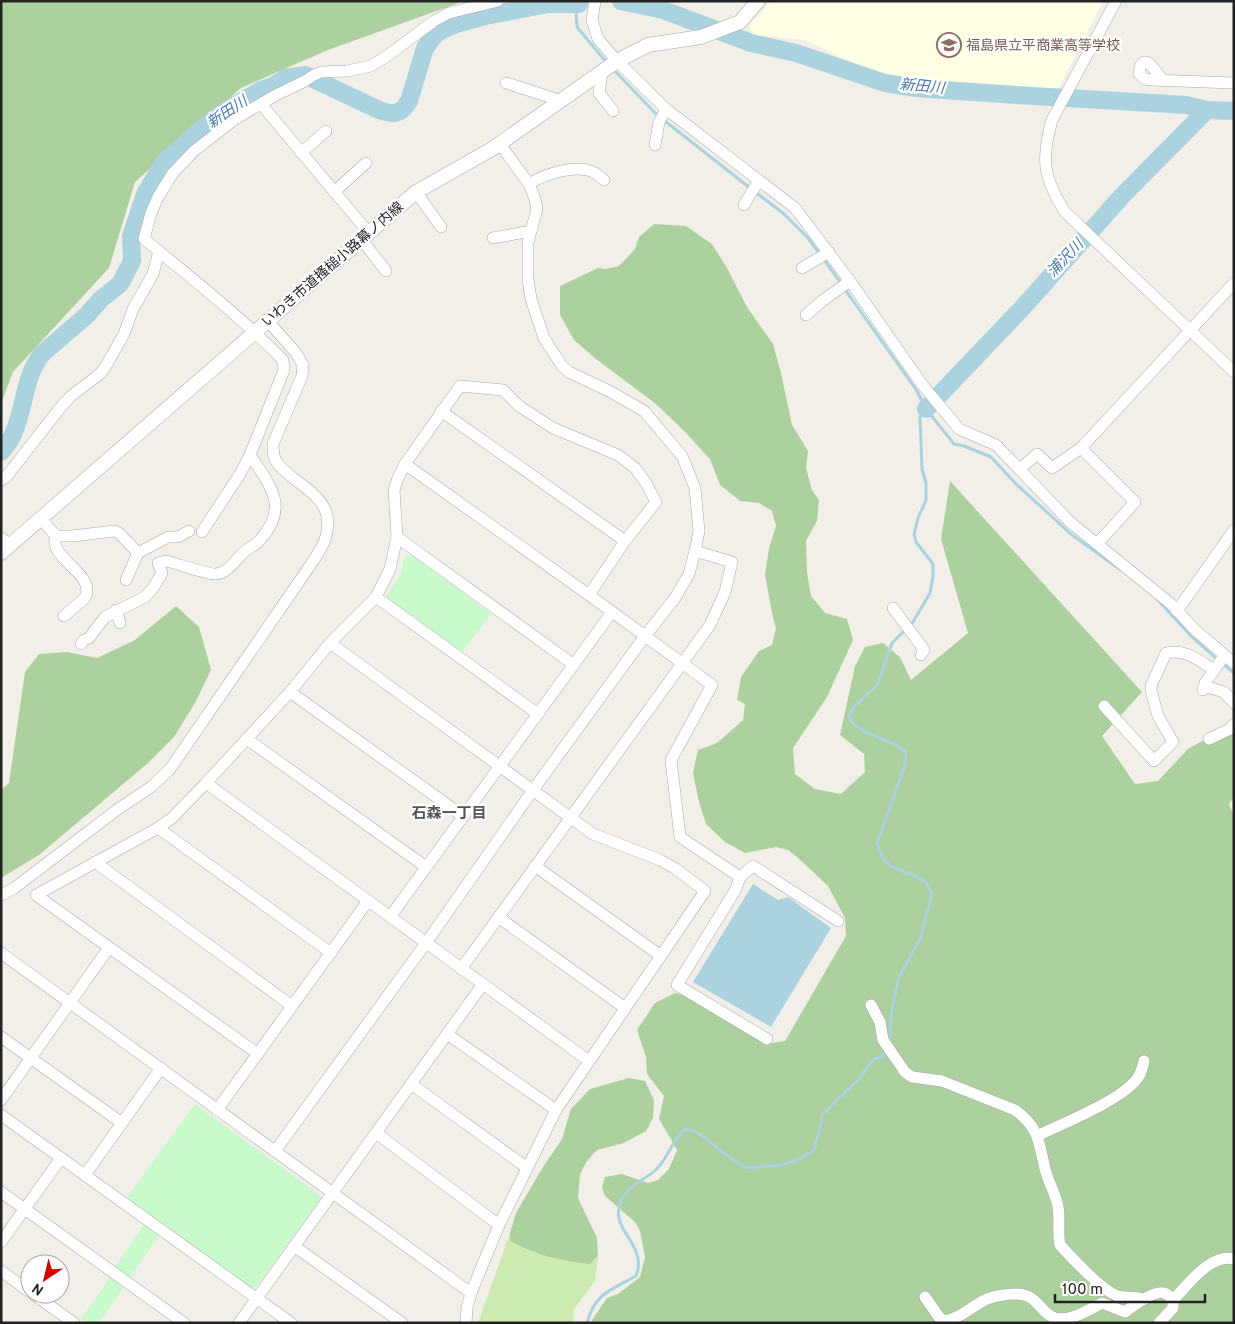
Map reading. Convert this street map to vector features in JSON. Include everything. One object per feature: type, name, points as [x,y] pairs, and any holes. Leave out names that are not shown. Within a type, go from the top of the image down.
[{"type":"street","points":[[202,532],[229,493],[250,455],[284,370],[284,364],[283,360],[254,332],[193,278],[144,239],[151,213],[168,179],[182,161],[235,119],[293,86],[322,72],[347,71],[371,66],[442,16],[458,10],[498,1]]},
{"type":"street","points":[[595,1],[592,20],[610,66],[795,208],[936,401],[959,429],[996,445],[1070,522],[1177,611],[1195,630],[1234,664]]},
{"type":"street","name":"いわき市道搔槌小路幕ノ内線","points":[[4,545],[41,519],[416,192],[500,144],[610,66],[648,45],[701,37],[740,22],[758,1]]},
{"type":"street","points":[[1116,1],[1056,111],[1046,138],[1045,158],[1047,177],[1053,193],[1065,212],[1234,372]]},
{"type":"street","points":[[610,66],[599,93],[613,111]]},
{"type":"street","points":[[1163,80],[1234,83]]},
{"type":"street","points":[[506,83],[553,98],[558,102]]},
{"type":"street","points":[[261,104],[334,192],[365,236],[386,271]]},
{"type":"street","points":[[655,145],[659,122],[666,109]]},
{"type":"street","points":[[301,153],[326,131]]},
{"type":"street","points":[[275,1151],[426,943],[533,790],[645,636],[675,598],[689,574],[695,551],[698,531],[695,488],[682,456],[644,410],[570,372],[562,366],[544,338],[531,299],[528,279],[528,250],[537,209],[533,191],[500,144]]},
{"type":"street","points":[[334,192],[366,163]]},
{"type":"street","points":[[529,184],[537,179],[564,170],[588,170],[604,180]]},
{"type":"street","points":[[744,205],[759,180]]},
{"type":"street","points":[[416,192],[441,227]]},
{"type":"street","points":[[493,238],[531,231]]},
{"type":"street","points":[[1,480],[6,477],[60,408],[78,390],[101,373],[124,334],[134,308],[153,274],[160,252]]},
{"type":"street","points":[[802,268],[829,252]]},
{"type":"street","points":[[806,315],[850,281]]},
{"type":"street","points":[[1020,468],[1037,454],[1052,468],[1081,448],[1234,283]]},
{"type":"street","points":[[1,895],[13,889],[118,809],[151,787],[170,768],[307,570],[324,541],[327,532],[327,517],[321,503],[306,487],[276,462],[273,454],[273,444],[302,376],[302,365],[296,353],[268,321]]},
{"type":"street","points":[[258,1054],[36,896],[158,828],[172,818],[206,784],[290,692],[330,643],[376,597],[390,569],[397,537],[394,490],[398,478],[405,464],[460,386],[503,390],[519,406],[553,428],[618,455],[635,468],[646,483],[656,502],[625,541],[589,594]]},
{"type":"street","points":[[441,411],[625,541]]},
{"type":"street","points":[[1081,448],[1135,502],[1098,544]]},
{"type":"street","points":[[81,644],[105,616],[145,597],[162,573],[158,563],[166,561],[215,574],[228,569],[245,551],[259,542],[272,522],[276,512],[276,500],[269,482],[250,455]]},
{"type":"street","points":[[405,464],[589,594],[712,685],[671,760],[680,837],[740,877]]},
{"type":"street","points":[[41,519],[56,536],[55,545],[84,581],[88,591],[86,598],[64,616]]},
{"type":"street","points":[[1177,611],[1234,530]]},
{"type":"street","points":[[56,536],[115,531],[138,553]]},
{"type":"street","points":[[126,580],[138,553],[168,537],[178,537],[189,532]]},
{"type":"street","points":[[397,537],[574,665]]},
{"type":"street","points":[[461,969],[710,624],[725,592],[732,562],[695,551]]},
{"type":"street","points":[[376,597],[538,714]]},
{"type":"street","points":[[893,608],[924,650],[921,655]]},
{"type":"street","points":[[116,610],[120,623]]},
{"type":"street","points":[[390,917],[612,612]]},
{"type":"street","points":[[330,643],[593,834],[660,860],[676,869],[705,891],[556,1110],[526,1167],[499,1225],[471,1293],[466,1308],[466,1323]]},
{"type":"street","points":[[1104,706],[1154,761],[1173,742],[1158,716],[1151,690],[1151,686],[1166,653],[1172,652],[1190,656],[1214,670]]},
{"type":"street","points":[[1224,656],[1204,688],[1224,692],[1234,703]]},
{"type":"street","points":[[290,692],[463,816]]},
{"type":"street","points":[[1209,739],[1230,729],[1234,724]]},
{"type":"street","points":[[247,739],[426,867]]},
{"type":"street","points":[[206,784],[589,1061]]},
{"type":"street","points":[[158,828],[331,953]]},
{"type":"street","points":[[95,862],[292,1006]]},
{"type":"street","points":[[535,866],[661,956]]},
{"type":"street","points":[[766,1039],[677,985],[736,889],[740,877],[753,866],[838,921]]},
{"type":"street","points":[[217,1110],[368,901]]},
{"type":"street","points":[[498,917],[625,1008]]},
{"type":"street","points":[[1,1100],[108,948]]},
{"type":"street","points":[[1,953],[471,1293]]},
{"type":"street","points":[[239,1323],[482,984]]},
{"type":"street","points":[[871,1005],[880,1022],[883,1040],[905,1072],[912,1077],[942,1081],[1015,1110],[1025,1117],[1033,1126],[1037,1136],[1045,1170],[1058,1203],[1060,1245],[1087,1272],[1113,1293],[1119,1296],[1146,1299]]},
{"type":"street","points":[[447,1034],[556,1110]]},
{"type":"street","points":[[1,1037],[122,1123]]},
{"type":"street","points":[[1037,1136],[1100,1106],[1114,1097],[1136,1079],[1144,1061]]},
{"type":"street","points":[[85,1175],[161,1068]]},
{"type":"street","points":[[411,1084],[526,1167]]},
{"type":"street","points":[[1,1115],[291,1323]]},
{"type":"street","points":[[376,1133],[499,1225]]},
{"type":"street","points":[[1,1242],[61,1158]]},
{"type":"street","points":[[1,1192],[184,1323]]},
{"type":"street","points":[[294,1246],[402,1323]]},
{"type":"street","points":[[1173,1300],[1208,1264],[1226,1257],[1234,1259]]},
{"type":"street","points":[[1,1271],[20,1285]]},
{"type":"street","points":[[925,1297],[944,1321],[954,1319],[986,1299],[1015,1294],[1032,1298],[1051,1316],[1056,1318],[1077,1315],[1102,1303],[1125,1312],[1160,1292],[1166,1293],[1173,1300],[1174,1308],[1159,1323]]},
{"type":"street","points":[[47,1304],[74,1323]]},
{"type":"shaded area","name":"福島県立平商業高等学校","points":[[770,1],[1103,1],[1058,89],[954,87],[902,81],[858,66],[806,40],[755,35],[749,29],[750,24],[760,15]]},
{"type":"green space","points":[[1,1],[464,1],[328,50],[241,88],[135,182],[109,268],[13,372],[1,404]]},
{"type":"green space","points":[[654,224],[686,226],[712,244],[747,307],[773,344],[792,425],[808,451],[806,468],[812,490],[819,500],[817,521],[806,541],[807,572],[811,596],[825,613],[847,619],[853,640],[827,697],[793,748],[795,774],[815,789],[841,794],[865,772],[864,754],[840,735],[855,666],[865,647],[883,643],[900,657],[911,680],[968,633],[941,539],[950,481],[1142,692],[1102,736],[1135,784],[1158,781],[1188,749],[1234,723],[1234,797],[1229,804],[1234,816],[1234,1323],[592,1323],[592,1320],[607,1298],[618,1294],[640,1277],[645,1257],[640,1231],[635,1222],[605,1196],[602,1187],[605,1177],[622,1174],[648,1183],[658,1180],[669,1169],[677,1150],[659,1119],[664,1096],[647,1074],[646,1057],[637,1030],[655,1003],[675,993],[701,1000],[765,1044],[785,1041],[846,936],[845,918],[828,886],[796,856],[788,850],[776,847],[745,853],[725,842],[706,824],[693,773],[698,750],[717,743],[743,720],[745,704],[737,700],[741,677],[759,651],[772,645],[776,628],[765,575],[769,548],[776,526],[772,511],[759,503],[740,501],[720,485],[710,459],[684,431],[656,404],[574,340],[560,315],[560,286],[598,268],[606,269],[619,266],[635,249],[639,237]]},
{"type":"green space","points":[[406,555],[415,557],[491,614],[462,652],[386,597],[402,572],[403,561]]},
{"type":"green space","points":[[176,606],[199,627],[211,670],[195,703],[174,737],[148,763],[39,855],[1,878],[1,790],[9,783],[25,672],[39,654],[67,652],[97,658],[135,640]]},
{"type":"green space","points":[[629,1078],[645,1081],[654,1100],[653,1118],[646,1131],[624,1143],[597,1150],[587,1161],[580,1174],[578,1198],[597,1238],[598,1256],[590,1264],[568,1261],[539,1254],[510,1241],[510,1233],[516,1213],[562,1139],[571,1109],[590,1089]]},
{"type":"green space","points":[[195,1104],[322,1197],[256,1287],[249,1287],[127,1197]]},
{"type":"green space","points":[[145,1223],[160,1234],[130,1277],[115,1267]]},
{"type":"green space","points":[[510,1233],[510,1241],[548,1256],[590,1264],[598,1256],[595,1281],[574,1309],[573,1323],[478,1323]]},
{"type":"green space","points":[[111,1276],[125,1286],[99,1323],[86,1323],[81,1319]]},
{"type":"water","points":[[753,884],[778,900],[788,897],[831,928],[771,1027],[693,982]]},
{"type":"waterway","points":[[582,1],[576,13],[577,27],[607,63]]},
{"type":"waterway","name":"新田川","points":[[621,1],[663,10],[751,43],[796,53],[885,83],[916,88],[1186,105],[1207,110],[1234,111]]},
{"type":"waterway","name":"新田川","points":[[1,452],[15,429],[30,377],[42,354],[87,315],[101,299],[120,284],[132,261],[131,236],[145,194],[165,161],[217,116],[261,90],[273,86],[286,78],[305,75],[379,110],[397,113],[409,101],[425,48],[440,31],[456,24],[485,16],[548,4],[579,4]]},
{"type":"waterway","points":[[613,69],[656,114],[750,188]]},
{"type":"waterway","name":"浦沢川","points":[[926,409],[1025,305],[1122,196],[1207,110]]},
{"type":"waterway","points":[[755,192],[783,213],[808,238],[841,283]]},
{"type":"waterway","points":[[844,288],[917,391],[926,409],[954,444],[991,457],[1016,484],[1072,535],[1121,570]]},
{"type":"waterway","points":[[888,1044],[898,979],[920,939],[932,894],[926,882],[892,867],[883,859],[877,843],[905,765],[906,752],[892,743],[865,732],[852,722],[849,716],[854,707],[878,684],[892,643],[913,622],[930,593],[933,564],[916,542],[914,534],[918,518],[926,500],[926,483],[922,469],[920,417],[926,409]]},
{"type":"waterway","points":[[1157,599],[1191,636],[1218,660]]},
{"type":"waterway","points":[[1223,664],[1234,673]]},
{"type":"waterway","points":[[587,1323],[590,1313],[599,1299],[612,1289],[636,1276],[637,1254],[619,1219],[622,1199],[631,1188],[657,1169],[684,1130],[697,1133],[738,1164],[745,1167],[776,1165],[794,1161],[814,1150],[823,1114],[858,1080],[874,1059],[882,1057],[886,1049]]},
{"type":"place","name":"福島県立平商業高等学校","points":[[949,45]]},
{"type":"district","name":"石森一丁目","points":[[449,813]]}]
